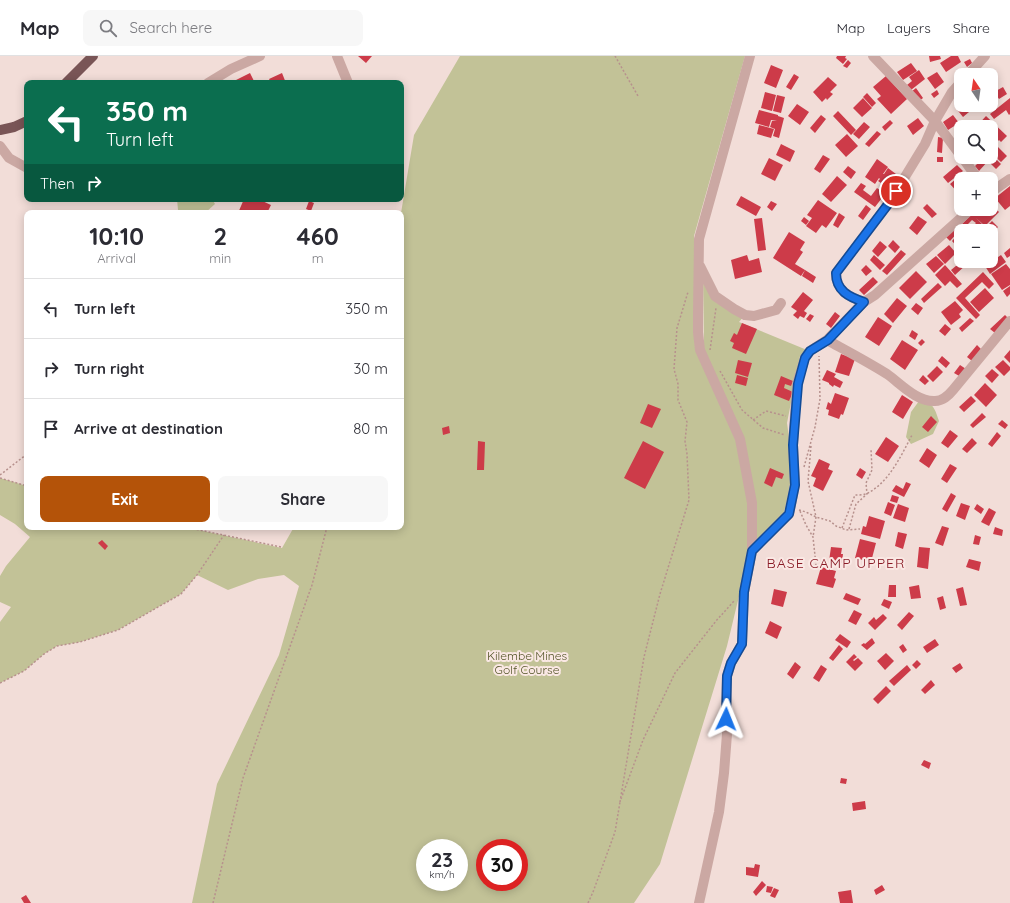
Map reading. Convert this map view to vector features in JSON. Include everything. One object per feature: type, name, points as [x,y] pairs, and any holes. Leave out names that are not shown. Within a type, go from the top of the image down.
[{"type":"main road","points":[[69,80],[93,56]]},
{"type":"main road","points":[[0,130],[14,127],[24,122]]},
{"type":"street","points":[[213,80],[231,69],[260,56]]},
{"type":"street","points":[[337,56],[347,80]]},
{"type":"street","points":[[699,903],[719,812],[727,734],[727,676],[731,663],[742,644],[744,592],[752,551],[752,503],[740,439],[700,350],[698,314],[700,239],[750,56]]},
{"type":"street","points":[[873,56],[935,121],[954,146]]},
{"type":"street","points":[[974,68],[985,56]]},
{"type":"street","points":[[864,302],[850,297],[842,291],[837,285],[836,273],[889,203],[925,144],[935,121],[954,90]]},
{"type":"street","points":[[0,146],[9,158],[24,166]]},
{"type":"street","points":[[998,187],[1010,179]]},
{"type":"street","points":[[752,551],[789,514],[795,485],[793,438],[798,384],[805,358],[810,351],[828,340],[864,302],[875,295],[963,216]]},
{"type":"street","points":[[699,264],[715,296],[745,315],[754,316],[776,310],[781,303]]},
{"type":"street","points":[[828,340],[887,374],[910,392],[924,399],[937,402],[946,398],[1010,321]]},
{"type":"path","points":[[615,56],[638,96]]},
{"type":"path","points":[[588,903],[594,892],[615,832],[644,657],[660,594],[689,500],[685,441],[687,422],[678,400],[678,384],[674,369],[677,328],[688,292]]},
{"type":"path","points":[[710,353],[718,298]]},
{"type":"path","points":[[803,469],[815,427],[820,399],[818,346]]},
{"type":"path","points":[[717,366],[742,410],[763,428],[793,438]]},
{"type":"path","points":[[753,420],[766,411],[795,418]]},
{"type":"path","points":[[849,529],[856,504],[882,482],[899,460],[912,435]]},
{"type":"path","points":[[811,442],[811,461],[808,481],[816,517],[814,537],[816,565]]},
{"type":"path","points":[[867,494],[866,483],[872,470],[871,449]]},
{"type":"path","points":[[0,475],[24,456]]},
{"type":"path","points":[[0,478],[24,485]]},
{"type":"path","points":[[842,528],[855,495],[867,494]]},
{"type":"path","points":[[789,514],[799,510],[830,521],[836,526],[846,530],[860,529]]},
{"type":"path","points":[[799,510],[814,537]]},
{"type":"path","points":[[200,530],[281,547]]},
{"type":"path","points":[[213,903],[243,778],[312,585],[326,530]]},
{"type":"path","points":[[0,683],[24,671],[44,654],[57,646],[80,642],[118,630],[181,594],[197,575],[224,535]]},
{"type":"path","points":[[620,802],[643,740],[675,673],[716,621],[744,592]]},
{"type":"green space","name":"Kilembe Mines Golf Course","points":[[460,56],[745,56],[694,236],[695,349],[739,447],[748,495],[748,559],[727,646],[660,864],[634,903],[192,903],[217,784],[279,655],[299,586],[284,575],[258,579],[228,590],[197,575],[181,594],[118,630],[80,642],[57,646],[44,654],[24,671],[0,683],[0,622],[11,607],[0,602],[0,576],[6,566],[30,537],[15,524],[0,515],[0,478],[24,485],[24,530],[199,530],[282,548],[292,530],[404,530],[404,210],[402,210],[414,135]]},
{"type":"green space","points":[[177,202],[214,202],[215,204],[208,210],[178,210]]},
{"type":"green space","points":[[703,272],[718,298],[745,315],[739,322],[807,350],[800,356],[787,423],[789,437],[790,484],[782,520],[757,542],[757,507],[744,438],[704,350]]},
{"type":"green space","points":[[919,401],[927,402],[933,406],[939,421],[933,434],[911,444],[906,437],[911,412]]},
{"type":"building","points":[[358,56],[372,56],[366,63]]},
{"type":"building","points":[[837,56],[846,56],[845,58],[847,59],[843,64],[836,58]]},
{"type":"building","points":[[929,56],[940,56],[941,59],[930,62]]},
{"type":"building","points":[[951,56],[958,56],[961,62],[946,72],[940,63]]},
{"type":"building","points":[[970,59],[972,63],[967,67],[964,62]]},
{"type":"building","points":[[848,60],[851,63],[847,68],[843,66]]},
{"type":"building","points":[[911,63],[917,71],[903,80],[897,72]]},
{"type":"building","points":[[771,65],[783,70],[776,88],[764,83]]},
{"type":"building","points":[[919,70],[925,79],[911,90],[907,85],[912,81],[909,77]]},
{"type":"building","points":[[937,72],[944,82],[935,89],[927,78]]},
{"type":"building","points":[[250,73],[254,80],[236,80]]},
{"type":"building","points":[[282,73],[285,80],[270,80]]},
{"type":"building","points":[[794,74],[799,77],[791,90],[786,87]]},
{"type":"building","points":[[886,76],[907,99],[891,114],[877,99],[881,96],[873,87]]},
{"type":"building","points":[[828,77],[837,85],[830,92],[833,94],[827,100],[826,98],[822,102],[813,92]]},
{"type":"building","points":[[1003,87],[1007,94],[999,99],[998,90]]},
{"type":"building","points":[[916,88],[923,98],[918,102],[911,92]]},
{"type":"building","points":[[937,90],[939,94],[934,98],[931,94]]},
{"type":"building","points":[[765,92],[776,95],[772,111],[761,108]]},
{"type":"building","points":[[867,93],[876,103],[872,107],[863,97]]},
{"type":"building","points":[[777,95],[785,97],[781,113],[773,111]]},
{"type":"building","points":[[863,98],[872,108],[862,117],[853,108]]},
{"type":"building","points":[[1010,98],[1009,115],[1006,110],[994,119],[990,114],[992,112],[998,112],[998,108]]},
{"type":"building","points":[[797,104],[809,112],[800,125],[788,116]]},
{"type":"building","points":[[759,110],[784,118],[779,138],[773,136],[775,129],[770,127],[772,121],[777,121],[771,120],[769,127],[755,123]]},
{"type":"building","points":[[838,111],[856,130],[851,135],[833,116]]},
{"type":"building","points":[[959,112],[969,112],[963,117]]},
{"type":"building","points":[[821,115],[826,119],[815,133],[810,128]]},
{"type":"building","points":[[953,115],[957,120],[954,120],[954,126],[948,130],[943,122]]},
{"type":"building","points":[[986,116],[990,120],[982,120]]},
{"type":"building","points":[[918,118],[924,126],[913,135],[907,126]]},
{"type":"building","points":[[890,120],[893,123],[885,131],[882,127]]},
{"type":"building","points":[[864,122],[870,127],[859,139],[853,134]]},
{"type":"building","points":[[759,125],[774,129],[771,138],[757,134]]},
{"type":"building","points":[[998,127],[1007,136],[1001,142],[999,140],[998,141]]},
{"type":"building","points":[[877,131],[881,134],[869,147],[865,144]]},
{"type":"building","points":[[847,134],[858,146],[846,157],[835,145]]},
{"type":"building","points":[[938,137],[943,138],[942,153],[937,152]]},
{"type":"building","points":[[781,144],[795,151],[790,162],[776,155]]},
{"type":"building","points":[[998,147],[1007,156],[1001,162],[998,159]]},
{"type":"building","points":[[823,155],[830,159],[820,173],[814,169]]},
{"type":"building","points":[[937,157],[943,157],[943,162],[937,162]]},
{"type":"building","points":[[769,158],[783,165],[775,181],[761,174]]},
{"type":"building","points":[[877,159],[888,167],[883,174],[888,168],[896,174],[887,187],[878,181],[880,179],[879,178],[875,184],[865,177]]},
{"type":"building","points":[[998,161],[1001,164],[996,169],[991,164],[998,164]]},
{"type":"building","points":[[977,164],[985,164],[979,171],[975,166]]},
{"type":"building","points":[[957,165],[963,171],[954,172],[954,178],[948,183],[943,177]]},
{"type":"building","points":[[848,166],[856,172],[851,179],[843,172]]},
{"type":"building","points":[[837,176],[847,185],[831,202],[822,194]]},
{"type":"building","points":[[954,181],[954,188],[950,184]]},
{"type":"building","points":[[861,183],[866,186],[863,190],[871,196],[877,188],[885,194],[875,207],[854,192]]},
{"type":"building","points":[[1010,186],[1010,206],[1005,210],[998,202],[998,196]]},
{"type":"building","points":[[741,196],[761,207],[756,216],[736,205]]},
{"type":"building","points":[[818,200],[837,213],[826,228],[822,225],[816,233],[806,226],[812,218],[807,215]]},
{"type":"building","points":[[771,201],[777,204],[772,211],[767,207]]},
{"type":"building","points":[[243,202],[264,202],[271,205],[268,210],[239,210]]},
{"type":"building","points":[[309,202],[314,203],[311,210],[306,209]]},
{"type":"building","points":[[927,204],[937,214],[932,218],[923,208]]},
{"type":"building","points":[[866,205],[871,209],[863,220],[858,216]]},
{"type":"building","points":[[839,213],[845,217],[838,228],[833,225]]},
{"type":"building","points":[[918,216],[927,222],[917,235],[909,228]]},
{"type":"building","points":[[970,216],[995,216],[987,224],[983,224],[976,218],[982,224],[975,224],[976,223],[972,220],[968,224],[962,224]]},
{"type":"building","points":[[804,217],[809,221],[806,225],[801,221]]},
{"type":"building","points":[[762,218],[766,250],[758,251],[754,219]]},
{"type":"building","points":[[954,228],[954,237],[950,241],[945,236]]},
{"type":"building","points":[[789,232],[805,242],[800,250],[803,252],[795,264],[805,270],[801,276],[773,258]]},
{"type":"building","points":[[893,240],[900,247],[895,253],[888,246]]},
{"type":"building","points":[[880,241],[887,247],[878,257],[872,251]]},
{"type":"building","points":[[949,245],[954,251],[954,255],[945,264],[937,255]]},
{"type":"building","points":[[1010,248],[1010,256],[1007,258],[1004,253]]},
{"type":"building","points":[[901,250],[906,254],[887,275],[882,271]]},
{"type":"building","points":[[747,255],[749,261],[759,258],[762,272],[735,279],[731,260]]},
{"type":"building","points":[[874,255],[885,265],[880,270],[870,260]]},
{"type":"building","points":[[1001,255],[1006,262],[998,268],[998,257]]},
{"type":"building","points":[[936,256],[944,264],[934,273],[926,264]]},
{"type":"building","points":[[1006,264],[1010,269],[1010,285],[1002,290],[991,274]]},
{"type":"building","points":[[866,265],[872,271],[866,276],[861,270]]},
{"type":"building","points":[[945,265],[962,284],[957,288],[950,281],[945,286],[935,275]]},
{"type":"building","points":[[954,268],[963,268],[955,275],[951,270]]},
{"type":"building","points":[[986,268],[998,268],[990,274]]},
{"type":"building","points":[[805,270],[816,277],[813,283],[802,276]]},
{"type":"building","points":[[916,271],[927,282],[910,299],[899,288]]},
{"type":"building","points":[[983,272],[994,284],[989,289],[982,282],[965,298],[980,315],[976,319],[956,298]]},
{"type":"building","points":[[873,277],[878,282],[864,295],[859,290]]},
{"type":"building","points":[[938,283],[942,287],[924,303],[921,299]]},
{"type":"building","points":[[1010,286],[1010,294],[1007,297],[1003,291]]},
{"type":"building","points":[[985,288],[994,298],[979,312],[970,302]]},
{"type":"building","points":[[803,292],[813,300],[804,311],[807,313],[804,318],[800,316],[798,319],[793,315],[797,311],[791,307]]},
{"type":"building","points":[[897,298],[907,306],[893,323],[884,314]]},
{"type":"building","points":[[955,301],[963,310],[959,314],[961,317],[951,325],[941,312]]},
{"type":"building","points":[[916,303],[923,308],[918,315],[911,309]]},
{"type":"building","points":[[835,312],[840,316],[831,328],[826,324]]},
{"type":"building","points":[[810,314],[814,316],[810,322],[806,319]]},
{"type":"building","points":[[1005,315],[1009,319],[995,333],[990,329]]},
{"type":"building","points":[[878,317],[892,326],[879,346],[865,337]]},
{"type":"building","points":[[970,318],[974,321],[962,332],[959,328]]},
{"type":"building","points":[[742,323],[757,329],[746,354],[732,348],[734,343],[730,341],[734,333],[737,335]]},
{"type":"building","points":[[945,324],[951,329],[945,336],[939,331]]},
{"type":"building","points":[[912,330],[918,334],[915,340],[909,336]]},
{"type":"building","points":[[922,339],[925,342],[921,346],[918,343]]},
{"type":"building","points":[[902,340],[918,350],[905,370],[890,359]]},
{"type":"building","points":[[977,345],[982,350],[972,361],[967,357]]},
{"type":"building","points":[[1010,350],[1010,363],[1004,357]]},
{"type":"building","points":[[841,354],[855,359],[849,376],[835,372]]},
{"type":"building","points":[[942,356],[950,363],[946,368],[938,361]]},
{"type":"building","points":[[738,360],[752,363],[748,377],[735,373]]},
{"type":"building","points":[[1003,360],[1010,367],[1010,370],[1004,376],[995,367]]},
{"type":"building","points":[[960,365],[966,369],[961,377],[954,373]]},
{"type":"building","points":[[937,366],[943,372],[933,382],[927,376]]},
{"type":"building","points":[[992,369],[999,375],[992,383],[985,376]]},
{"type":"building","points":[[827,370],[836,374],[834,377],[843,382],[840,388],[834,385],[833,387],[829,383],[822,380]]},
{"type":"building","points":[[737,375],[748,378],[746,386],[735,383]]},
{"type":"building","points":[[923,375],[929,381],[925,385],[919,380]]},
{"type":"building","points":[[781,376],[793,381],[791,386],[785,384],[784,388],[793,392],[789,401],[774,395]]},
{"type":"building","points":[[985,383],[997,395],[986,407],[974,395]]},
{"type":"building","points":[[835,393],[849,398],[843,415],[841,414],[839,419],[828,415],[829,410],[826,409],[828,402],[831,404]]},
{"type":"building","points":[[902,395],[913,402],[903,419],[892,412]]},
{"type":"building","points":[[971,396],[976,401],[964,412],[959,407]]},
{"type":"building","points":[[648,404],[661,409],[652,428],[640,423]]},
{"type":"building","points":[[982,413],[986,417],[973,428],[970,425]]},
{"type":"building","points":[[931,416],[937,422],[928,432],[922,427]]},
{"type":"building","points":[[1002,420],[1008,425],[1005,429],[998,424]]},
{"type":"building","points":[[449,426],[450,433],[443,435],[442,428]]},
{"type":"building","points":[[950,430],[958,436],[948,448],[941,443]]},
{"type":"building","points":[[997,432],[1001,436],[992,447],[988,444]]},
{"type":"building","points":[[886,437],[899,446],[888,462],[875,454]]},
{"type":"building","points":[[972,438],[977,443],[967,453],[962,449]]},
{"type":"building","points":[[478,441],[485,442],[484,470],[477,470]]},
{"type":"building","points":[[643,441],[664,452],[645,489],[624,478]]},
{"type":"building","points":[[927,448],[937,455],[929,468],[919,461]]},
{"type":"building","points":[[819,459],[830,464],[828,469],[833,471],[823,491],[813,486],[816,478],[811,476]]},
{"type":"building","points":[[950,464],[957,468],[947,483],[941,479]]},
{"type":"building","points":[[770,468],[784,474],[782,479],[776,477],[772,487],[764,483]]},
{"type":"building","points":[[860,468],[866,472],[862,479],[856,475]]},
{"type":"building","points":[[906,482],[911,484],[904,497],[892,491],[896,485],[903,489]]},
{"type":"building","points":[[951,493],[956,496],[947,512],[942,509]]},
{"type":"building","points":[[892,495],[899,497],[897,503],[890,501]]},
{"type":"building","points":[[888,502],[895,505],[891,516],[884,513]]},
{"type":"building","points":[[961,503],[970,506],[965,520],[956,516]]},
{"type":"building","points":[[898,504],[909,508],[905,522],[893,518]]},
{"type":"building","points":[[977,504],[984,509],[981,514],[974,509]]},
{"type":"building","points":[[989,508],[996,512],[989,526],[981,522]]},
{"type":"building","points":[[869,516],[885,521],[880,539],[861,534],[863,526],[866,527]]},
{"type":"building","points":[[942,526],[949,528],[943,546],[935,543]]},
{"type":"building","points":[[995,527],[1003,530],[1002,536],[993,534]]},
{"type":"building","points":[[898,532],[907,534],[903,549],[895,546]]},
{"type":"building","points":[[975,535],[981,537],[979,545],[973,544]]},
{"type":"building","points":[[860,539],[876,543],[871,562],[855,558]]},
{"type":"building","points":[[102,540],[108,546],[105,550],[98,543]]},
{"type":"building","points":[[831,547],[842,548],[842,563],[829,561]]},
{"type":"building","points":[[919,547],[930,548],[928,569],[917,567]]},
{"type":"building","points":[[969,559],[981,562],[979,571],[966,567]]},
{"type":"building","points":[[821,567],[836,571],[834,578],[836,579],[833,588],[816,584]]},
{"type":"building","points":[[889,585],[896,585],[896,597],[888,597]]},
{"type":"building","points":[[919,585],[921,598],[911,599],[909,587]]},
{"type":"building","points":[[963,587],[967,605],[960,606],[956,589]]},
{"type":"building","points":[[774,589],[787,592],[783,607],[771,604]]},
{"type":"building","points":[[846,593],[861,599],[858,605],[843,599]]},
{"type":"building","points":[[943,596],[946,608],[940,610],[937,598]]},
{"type":"building","points":[[884,599],[892,602],[889,609],[881,605]]},
{"type":"building","points":[[854,610],[862,614],[856,625],[848,621]]},
{"type":"building","points":[[909,612],[914,616],[902,630],[897,625]]},
{"type":"building","points":[[883,614],[887,618],[875,630],[868,623],[874,617],[876,620]]},
{"type":"building","points":[[770,621],[782,627],[777,639],[765,633]]},
{"type":"building","points":[[840,634],[851,642],[847,648],[835,640]]},
{"type":"building","points":[[872,638],[875,643],[867,650],[861,645],[864,643],[865,644]]},
{"type":"building","points":[[935,639],[939,645],[927,653],[923,647]]},
{"type":"building","points":[[903,644],[907,650],[903,653],[899,647]]},
{"type":"building","points":[[839,645],[843,649],[833,661],[829,658]]},
{"type":"building","points":[[886,653],[894,661],[885,670],[877,661]]},
{"type":"building","points":[[854,654],[857,657],[853,660],[854,661],[858,658],[863,663],[855,671],[846,662]]},
{"type":"building","points":[[917,660],[921,664],[916,669],[912,665]]},
{"type":"building","points":[[795,662],[801,667],[793,679],[787,674]]},
{"type":"building","points":[[960,663],[963,668],[956,673],[952,668]]},
{"type":"building","points":[[821,665],[827,669],[819,682],[813,678]]},
{"type":"building","points":[[907,665],[911,670],[894,686],[889,681]]},
{"type":"building","points":[[931,680],[935,685],[925,694],[921,690]]},
{"type":"building","points":[[886,686],[891,691],[878,704],[873,699]]},
{"type":"building","points":[[924,760],[931,763],[929,769],[921,765]]},
{"type":"building","points":[[841,778],[847,779],[846,784],[840,783]]},
{"type":"building","points":[[865,801],[866,809],[853,811],[852,803]]},
{"type":"building","points":[[755,864],[760,865],[758,877],[746,875],[746,867],[754,868]]},
{"type":"building","points":[[762,881],[766,885],[756,896],[753,892]]},
{"type":"building","points":[[882,885],[885,890],[876,895],[874,890]]},
{"type":"building","points":[[767,886],[773,887],[771,893],[766,892]]},
{"type":"building","points":[[774,888],[779,890],[775,898],[770,896]]},
{"type":"building","points":[[851,890],[853,903],[840,903],[838,892]]},
{"type":"building","points":[[26,895],[31,903],[24,903],[21,898]]},
{"type":"district","name":"BASE CAMP UPPER","points":[[836,563]]},
{"type":"route","points":[[726,719],[727,676],[731,663],[742,644],[744,592],[752,551],[789,514],[795,485],[793,445],[798,384],[805,358],[810,351],[828,340],[864,302],[850,297],[842,291],[837,285],[836,273],[889,203],[896,191]]}]
